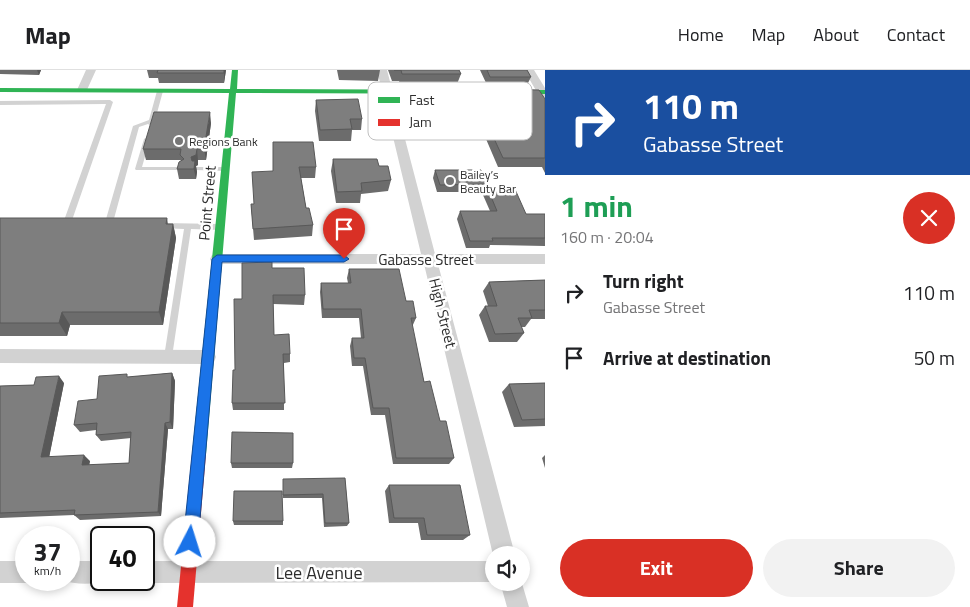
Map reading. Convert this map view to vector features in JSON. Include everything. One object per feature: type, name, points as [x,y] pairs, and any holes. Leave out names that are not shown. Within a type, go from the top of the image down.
[{"type":"main road","name":"Point Street","points":[[185,607],[235,70]]},
{"type":"main road","points":[[0,90],[368,91]]},
{"type":"street","points":[[82,90],[91,70]]},
{"type":"street","points":[[528,70],[544,94]]},
{"type":"street","name":"High Street","points":[[400,140],[502,546]]},
{"type":"street","name":"Gabasse Street","points":[[217,259],[545,259]]},
{"type":"street","points":[[0,356],[208,357]]},
{"type":"street","points":[[0,572],[15,572]]},
{"type":"street","name":"Lee Avenue","points":[[155,572],[485,572]]},
{"type":"street","points":[[514,591],[518,607]]},
{"type":"lane","points":[[77,102],[82,90]]},
{"type":"lane","points":[[160,91],[138,169],[181,169]]},
{"type":"lane","points":[[0,103],[110,102],[70,226],[56,226]]},
{"type":"lane","points":[[108,226],[136,126],[152,121]]},
{"type":"lane","points":[[197,169],[226,169]]},
{"type":"lane","points":[[158,226],[220,227]]},
{"type":"lane","points":[[168,357],[188,227]]},
{"type":"building","points":[[158,70],[224,70],[224,73],[157,73]]},
{"type":"building","points":[[401,70],[459,70],[461,74],[402,74]]},
{"type":"building","points":[[487,70],[527,70],[531,77],[490,77]]},
{"type":"building","points":[[532,90],[539,90],[545,99],[545,158],[503,158],[495,140],[532,140]]},
{"type":"building","points":[[358,99],[362,119],[350,119],[352,129],[320,130],[316,100]]},
{"type":"building","name":"Regions Bank","points":[[154,112],[210,112],[204,149],[197,149],[196,155],[191,157],[192,161],[195,161],[194,169],[177,169],[179,162],[184,159],[180,155],[181,149],[143,149]]},
{"type":"building","points":[[273,142],[313,142],[316,167],[299,167],[306,208],[309,208],[313,225],[253,229],[251,204],[254,204],[252,172],[273,171]]},
{"type":"building","points":[[333,159],[377,159],[379,166],[388,166],[391,180],[361,183],[362,191],[337,192]]},
{"type":"building","points":[[435,170],[481,170],[488,184],[440,185]]},
{"type":"building","points":[[487,187],[514,187],[526,214],[545,214],[545,238],[492,238],[493,241],[470,241],[460,211],[497,211]]},
{"type":"building","points":[[0,218],[167,218],[166,224],[173,224],[159,312],[62,312],[59,323],[0,323]]},
{"type":"building","points":[[272,262],[272,268],[304,268],[305,295],[273,295],[274,335],[289,334],[290,354],[283,354],[285,403],[232,403],[233,370],[235,370],[234,299],[242,299],[242,263]]},
{"type":"building","points":[[349,269],[399,269],[406,301],[413,301],[416,318],[411,318],[424,382],[430,381],[440,421],[446,421],[454,458],[396,458],[389,408],[373,408],[365,358],[354,358],[352,338],[364,338],[361,309],[323,309],[321,283],[351,283]]},
{"type":"building","points":[[545,280],[545,310],[529,310],[532,318],[518,318],[524,333],[495,334],[485,306],[497,306],[489,282]]},
{"type":"building","points":[[172,373],[170,422],[165,423],[158,512],[74,515],[75,510],[0,513],[0,386],[34,385],[36,377],[59,376],[41,457],[84,455],[82,465],[129,463],[131,432],[96,435],[97,423],[74,425],[78,401],[97,399],[99,376],[127,374],[127,377]]},
{"type":"building","points":[[545,383],[545,419],[522,420],[509,384]]},
{"type":"building","points":[[232,432],[293,433],[293,463],[231,463]]},
{"type":"building","points":[[345,478],[349,523],[325,523],[323,494],[283,495],[283,479]]},
{"type":"building","points":[[389,485],[460,485],[470,535],[427,535],[424,518],[394,518]]},
{"type":"building","points":[[234,491],[282,491],[283,521],[233,521]]},
{"type":"traffic: fast","points":[[199,454],[235,70]]},
{"type":"traffic: fast","points":[[0,90],[368,91]]},
{"type":"traffic: fast","points":[[532,92],[545,92]]},
{"type":"traffic: jam","points":[[185,607],[199,454]]},
{"type":"place","name":"Regions Bank","points":[[179,141]]},
{"type":"place","name":"Bailey’s Beauty Bar","points":[[450,181]]},
{"type":"route","points":[[190,542],[217,259],[344,259]]}]
